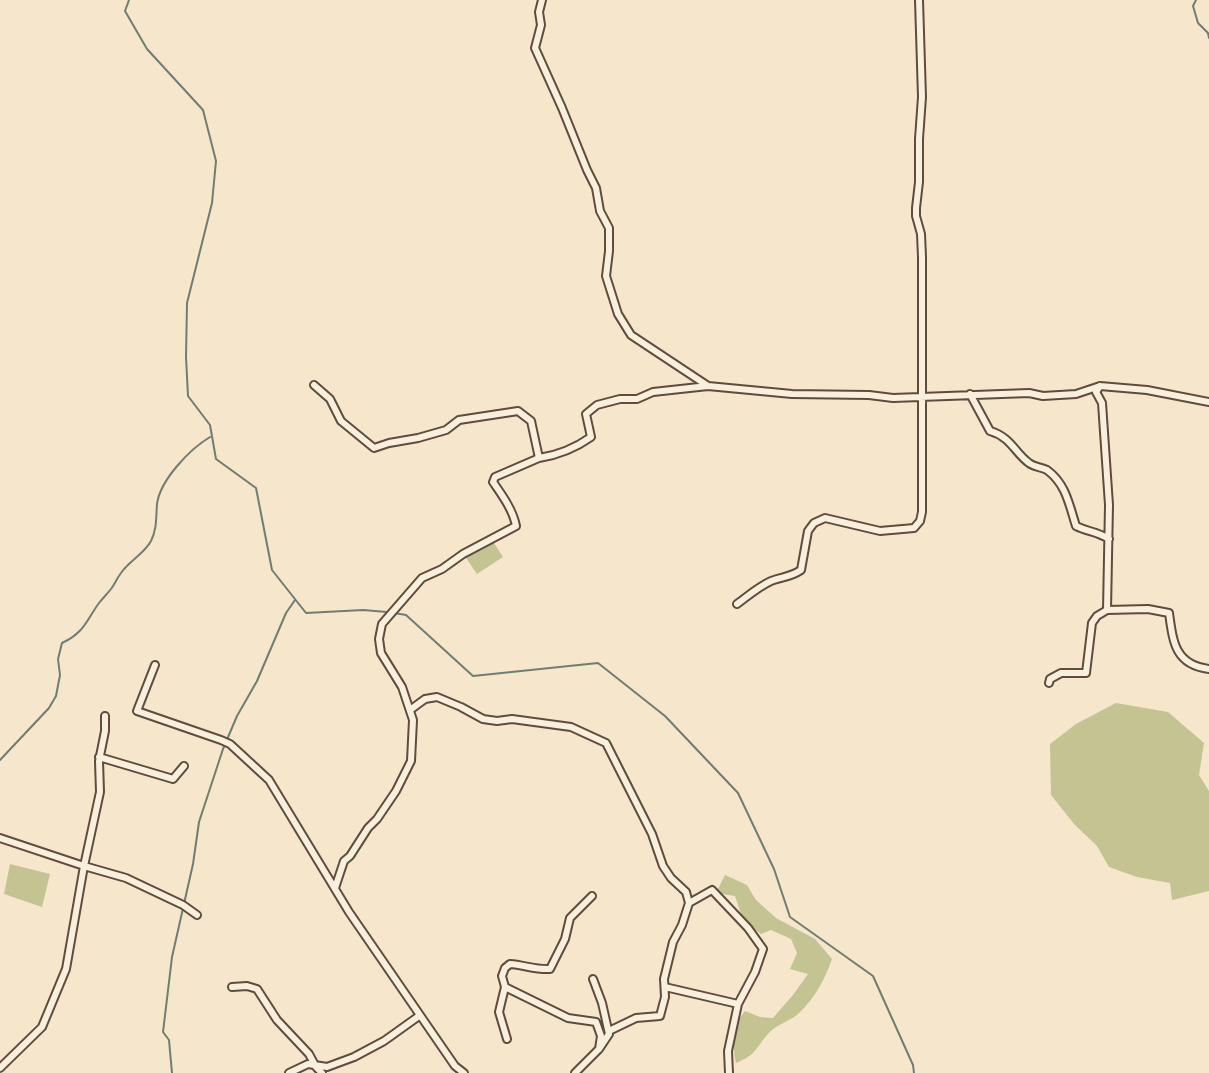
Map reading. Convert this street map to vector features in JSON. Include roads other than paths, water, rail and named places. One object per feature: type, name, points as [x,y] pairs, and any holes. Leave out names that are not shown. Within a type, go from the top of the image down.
[{"type":"street","points":[[542,0],[539,12],[541,25],[535,48],[596,188],[600,211],[609,228],[606,276],[618,314],[631,335],[708,386]]},
{"type":"street","points":[[737,604],[773,580],[791,577],[801,570],[808,531],[814,523],[825,518],[880,531],[914,528],[920,521],[921,234],[916,216],[922,97],[919,0]]},
{"type":"street","points":[[314,385],[330,399],[341,421],[374,448],[446,430],[459,420],[518,411],[531,421],[539,458]]},
{"type":"street","points":[[335,888],[344,861],[383,810],[411,761],[413,720],[402,687],[381,653],[379,639],[382,624],[422,578],[516,526],[493,482],[495,477],[539,458],[575,448],[591,437],[586,414],[597,405],[620,399],[637,399],[653,392],[708,386],[792,394],[893,398],[1029,393],[1043,396],[1076,394],[1100,386],[1147,390],[1209,402]]},
{"type":"street","points":[[1100,386],[1096,392],[1102,403],[1109,505],[1107,610]]},
{"type":"street","points":[[970,394],[990,431],[1015,446],[1030,464],[1043,468],[1057,479],[1063,487],[1076,526],[1109,539]]},
{"type":"street","points":[[1049,683],[1050,679],[1061,673],[1086,673],[1092,623],[1107,610],[1148,609],[1169,613],[1172,636],[1182,659],[1209,669]]},
{"type":"street","points":[[155,665],[137,711],[230,744],[269,780],[349,912],[419,1016],[455,1066],[464,1073]]},
{"type":"street","points":[[410,710],[425,699],[437,697],[483,719],[512,719],[571,727],[606,743],[652,834],[663,866],[686,892],[689,903],[673,942],[664,979],[660,1016],[636,1018],[609,1031],[599,1049],[575,1073]]},
{"type":"street","points":[[0,1068],[42,1027],[68,958],[100,792],[99,757],[105,716]]},
{"type":"street","points":[[99,757],[173,779],[184,766]]},
{"type":"street","points":[[0,838],[136,882],[197,915]]},
{"type":"street","points":[[689,903],[712,890],[763,949],[738,1004],[728,1051],[729,1073]]},
{"type":"street","points":[[507,1039],[499,1012],[505,987],[502,976],[505,968],[510,964],[520,964],[540,970],[550,969],[565,939],[570,918],[592,896]]},
{"type":"street","points":[[593,979],[609,1031]]},
{"type":"street","points":[[232,987],[257,989],[277,1020],[322,1073]]},
{"type":"street","points":[[505,987],[568,1018],[596,1022],[601,1036],[599,1049]]},
{"type":"street","points":[[665,987],[738,1004]]},
{"type":"street","points":[[289,1073],[308,1064],[327,1067],[371,1049],[419,1016]]},
{"type":"waterway","points":[[129,0],[125,11],[147,49],[203,110],[216,161],[212,203],[187,303],[188,396],[210,425],[216,459],[256,488],[272,570],[306,613],[387,612]]},
{"type":"waterway","points":[[1196,0],[1193,6],[1198,23],[1209,38]]},
{"type":"waterway","points":[[0,760],[49,708],[56,696],[62,643],[80,631],[124,569],[151,541],[159,495],[170,475],[185,457],[210,437]]},
{"type":"waterway","points":[[172,1073],[169,1040],[163,1032],[172,957],[199,822],[237,716],[295,600]]},
{"type":"waterway","points":[[394,613],[406,615],[473,676],[598,663],[665,716],[738,793],[774,869],[790,917],[873,976],[914,1073]]}]
